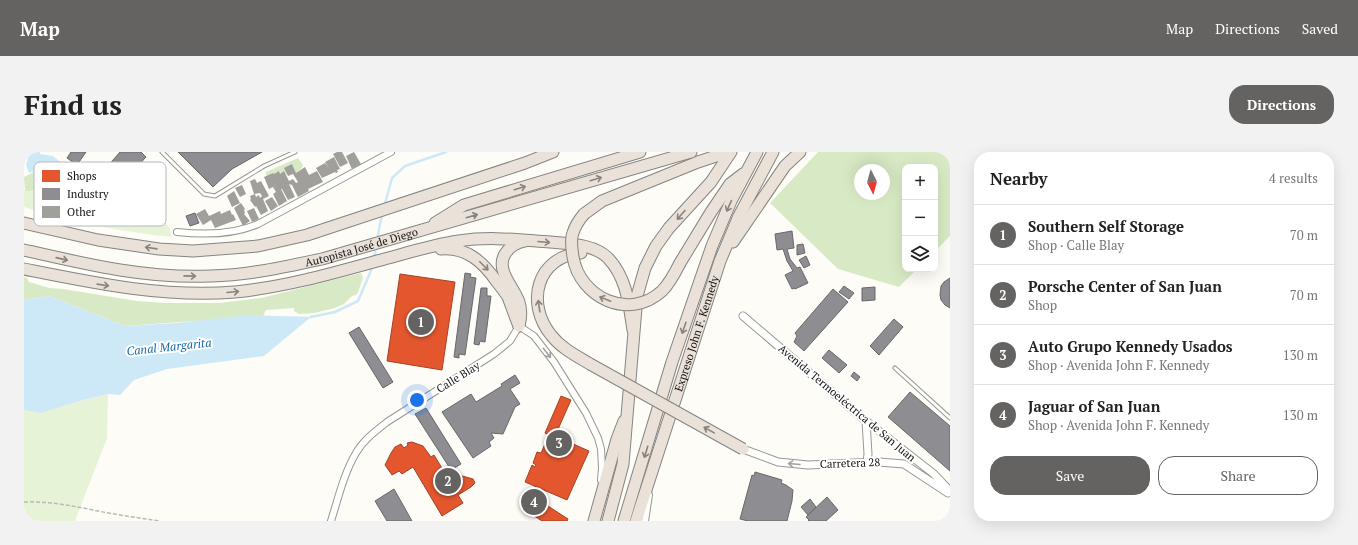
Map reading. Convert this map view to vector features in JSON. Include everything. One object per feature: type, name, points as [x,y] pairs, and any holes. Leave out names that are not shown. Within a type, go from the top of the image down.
[{"type":"highway","points":[[38,226],[124,244],[158,249],[193,251],[258,246],[307,235],[525,163],[553,152]]},
{"type":"highway","points":[[421,231],[464,205],[640,152]]},
{"type":"highway","name":"Autopista José de Diego","points":[[24,250],[84,264],[131,272],[174,276],[210,276],[252,272],[289,266],[353,250],[691,152]]},
{"type":"highway","points":[[729,152],[698,162],[602,201],[584,214],[577,223],[573,233],[572,250],[576,269],[583,282],[594,293],[603,299],[622,305],[640,303],[648,300],[669,283],[711,212],[730,184],[747,171]]},
{"type":"highway","points":[[608,521],[623,464],[633,330],[637,296],[643,274],[650,256],[669,228],[711,182],[729,152]]},
{"type":"highway","name":"Expreso John F. Kennedy","points":[[624,521],[672,362],[712,246],[731,201],[757,152]]},
{"type":"highway","name":"Expreso John F. Kennedy","points":[[636,521],[720,261],[739,216],[773,152]]},
{"type":"highway","points":[[720,261],[785,166],[800,152]]},
{"type":"highway","points":[[24,223],[34,225]]},
{"type":"highway","points":[[24,269],[97,284],[161,292],[188,294],[234,292],[292,283],[459,241],[482,238],[509,238],[563,243],[592,249],[602,254],[617,270],[627,294],[633,330]]},
{"type":"highway","points":[[519,326],[522,315],[520,304],[503,271],[502,262],[508,249],[514,244],[528,240]]},
{"type":"highway","points":[[404,254],[449,248],[467,253],[477,259],[486,267],[507,295],[519,326]]},
{"type":"highway","points":[[617,270],[603,259],[591,254],[568,254],[556,261],[546,269],[540,280],[538,291],[538,305],[545,327],[561,347],[743,449]]},
{"type":"highway","points":[[594,521],[617,439],[628,409]]},
{"type":"street","points":[[178,232],[204,234],[245,230],[391,152]]},
{"type":"street","name":"Avenida Termoeléctrica de San Juan","points":[[743,316],[866,421],[934,474],[950,491]]},
{"type":"street","points":[[519,326],[534,336],[554,362],[586,413],[598,438],[602,468],[594,521]]},
{"type":"street","name":"Calle Blay","points":[[331,521],[347,472],[356,452],[364,442],[387,422],[494,354],[510,341],[519,326]]},
{"type":"street","points":[[866,421],[868,447],[867,462]]},
{"type":"street","name":"Carretera 28","points":[[743,449],[778,462],[808,465],[867,462],[904,464],[950,494]]},
{"type":"street","points":[[645,521],[652,471]]},
{"type":"lane","points":[[162,152],[204,194],[215,196],[264,166],[294,152]]},
{"type":"lane","points":[[895,368],[950,418]]},
{"type":"path","points":[[24,502],[76,506],[102,512],[160,521]]},
{"type":"green space","points":[[818,152],[950,152],[950,236],[938,248],[938,164],[902,164],[902,272],[914,272],[899,287],[838,269],[770,203]]},
{"type":"green space","points":[[298,158],[303,165],[296,173],[292,164],[286,175],[284,171],[280,174],[279,172],[266,175],[266,172]]},
{"type":"green space","points":[[34,171],[34,190],[25,191],[24,177]]},
{"type":"green space","points":[[34,188],[34,210],[24,207],[24,190]]},
{"type":"green space","points":[[166,222],[170,229],[172,237],[97,226],[166,226]]},
{"type":"green space","points":[[361,273],[363,278],[356,295],[352,296],[344,304],[335,308],[314,313],[299,314],[294,311],[294,308],[266,310],[263,316],[125,326],[49,296],[24,300],[24,277],[27,278],[29,282],[49,288],[137,301],[165,303],[219,303],[261,298]]},
{"type":"green space","points":[[108,394],[107,438],[75,521],[24,521],[24,410],[41,413]]},
{"type":"water","points":[[30,152],[40,152],[40,154],[53,156],[60,162],[34,162],[34,170],[29,173],[26,165]]},
{"type":"water","name":"Canal Margarita","points":[[49,296],[125,326],[176,323],[250,315],[311,317],[264,356],[167,369],[134,380],[120,395],[108,394],[41,413],[24,410],[24,300]]},
{"type":"building: Shops","points":[[400,274],[455,282],[442,370],[387,361]]},
{"type":"building: Shops","points":[[561,396],[571,400],[555,436],[589,451],[567,500],[525,482],[532,465],[535,467],[536,465],[533,463],[537,452],[541,453],[549,435],[545,433]]},
{"type":"building: Shops","points":[[412,442],[423,446],[431,457],[434,455],[448,478],[455,474],[473,479],[475,483],[458,495],[463,503],[442,516],[413,467],[402,474],[399,471],[392,475],[385,465],[395,447],[401,444],[404,448],[408,445],[407,443]]},
{"type":"building: Shops","points":[[531,495],[568,519],[567,521],[542,521],[522,508]]},
{"type":"building: Industry","points":[[71,152],[86,152],[79,162],[73,162],[67,158]]},
{"type":"building: Industry","points":[[120,152],[141,152],[146,157],[142,162],[111,162]]},
{"type":"building: Industry","points":[[178,152],[262,152],[232,169],[213,187]]},
{"type":"building: Industry","points":[[195,213],[199,223],[190,226],[186,216]]},
{"type":"building: Industry","points":[[792,231],[794,248],[787,249],[790,259],[797,268],[800,267],[808,283],[795,289],[792,289],[785,275],[793,271],[787,261],[783,249],[777,250],[775,234]]},
{"type":"building: Industry","points":[[803,244],[805,253],[797,255],[797,245]]},
{"type":"building: Industry","points":[[806,256],[810,265],[804,268],[799,260]]},
{"type":"building: Industry","points":[[465,273],[471,274],[470,277],[476,278],[465,355],[459,354],[459,358],[454,357]]},
{"type":"building: Industry","points":[[950,278],[950,308],[941,300],[940,295],[941,286]]},
{"type":"building: Industry","points":[[844,286],[854,293],[849,299],[839,292]]},
{"type":"building: Industry","points":[[875,287],[875,300],[862,301],[862,288]]},
{"type":"building: Industry","points":[[481,288],[487,288],[487,296],[491,296],[485,342],[480,341],[479,345],[474,344]]},
{"type":"building: Industry","points":[[833,289],[848,302],[804,351],[794,342],[797,336],[795,333]]},
{"type":"building: Industry","points":[[894,319],[903,327],[879,355],[870,346]]},
{"type":"building: Industry","points":[[359,327],[393,382],[383,388],[349,333]]},
{"type":"building: Industry","points":[[829,350],[847,365],[839,373],[822,358]]},
{"type":"building: Industry","points":[[854,372],[860,377],[857,381],[851,376]]},
{"type":"building: Industry","points":[[515,375],[520,383],[510,389],[520,404],[515,407],[503,434],[491,433],[494,438],[489,442],[491,446],[473,458],[442,412],[471,394],[476,402],[502,386],[501,384]]},
{"type":"building: Industry","points":[[910,392],[950,426],[950,471],[888,417]]},
{"type":"building: Industry","points":[[426,408],[461,464],[451,470],[415,414]]},
{"type":"building: Industry","points":[[755,472],[782,480],[781,483],[793,490],[787,521],[748,521],[740,519],[752,475],[754,476]]},
{"type":"building: Industry","points":[[394,489],[412,521],[387,521],[375,501]]},
{"type":"building: Industry","points":[[827,497],[838,510],[826,521],[808,521],[809,520],[806,517]]},
{"type":"building: Industry","points":[[810,499],[816,507],[808,515],[801,507]]},
{"type":"building: Other","points":[[342,152],[348,163],[340,167],[333,154]]},
{"type":"building: Other","points":[[354,152],[361,164],[352,169],[346,156]]},
{"type":"building: Other","points":[[334,157],[340,169],[337,170],[338,172],[336,173],[335,172],[322,178],[316,168],[325,163],[329,168],[325,162]]},
{"type":"building: Other","points":[[292,164],[296,173],[305,167],[309,175],[317,171],[323,182],[308,189],[309,191],[298,197],[292,185],[289,184],[295,197],[288,200],[281,189],[287,201],[279,206],[273,194],[276,192],[273,187],[269,189],[264,177],[279,171],[280,174],[284,171],[289,181],[293,179],[296,183],[298,182],[293,174],[288,176],[284,168]]},
{"type":"building: Other","points":[[255,179],[257,183],[261,181],[269,196],[263,199],[268,211],[261,215],[256,206],[255,207],[250,200],[250,196],[255,194],[256,197],[259,195],[260,198],[262,196],[260,193],[254,194],[250,181]]},
{"type":"building: Other","points":[[242,185],[246,194],[240,197],[235,188]]},
{"type":"building: Other","points":[[234,191],[240,203],[232,207],[227,196]]},
{"type":"building: Other","points":[[272,197],[278,206],[271,211],[265,201]]},
{"type":"building: Other","points":[[241,203],[245,209],[244,214],[250,221],[243,226],[234,208]]},
{"type":"building: Other","points":[[254,208],[259,219],[252,222],[247,211]]},
{"type":"building: Other","points":[[205,209],[209,216],[220,211],[221,214],[230,210],[236,220],[215,228],[211,220],[203,225],[196,214]]},
{"type":"waterway","points":[[384,207],[392,178],[405,166],[446,152]]},
{"type":"waterway","points":[[377,240],[382,214]]},
{"type":"waterway","points":[[374,258],[376,247]]},
{"type":"waterway","points":[[311,317],[335,312],[358,301],[372,267]]},
{"type":"place","name":"Southern Self Storage","points":[[421,322]]},
{"type":"place","name":"Auto Grupo Kennedy Usados","points":[[559,443]]},
{"type":"place","name":"Porsche Center of San Juan","points":[[448,481]]},
{"type":"place","name":"Jaguar of San Juan","points":[[534,502]]}]
